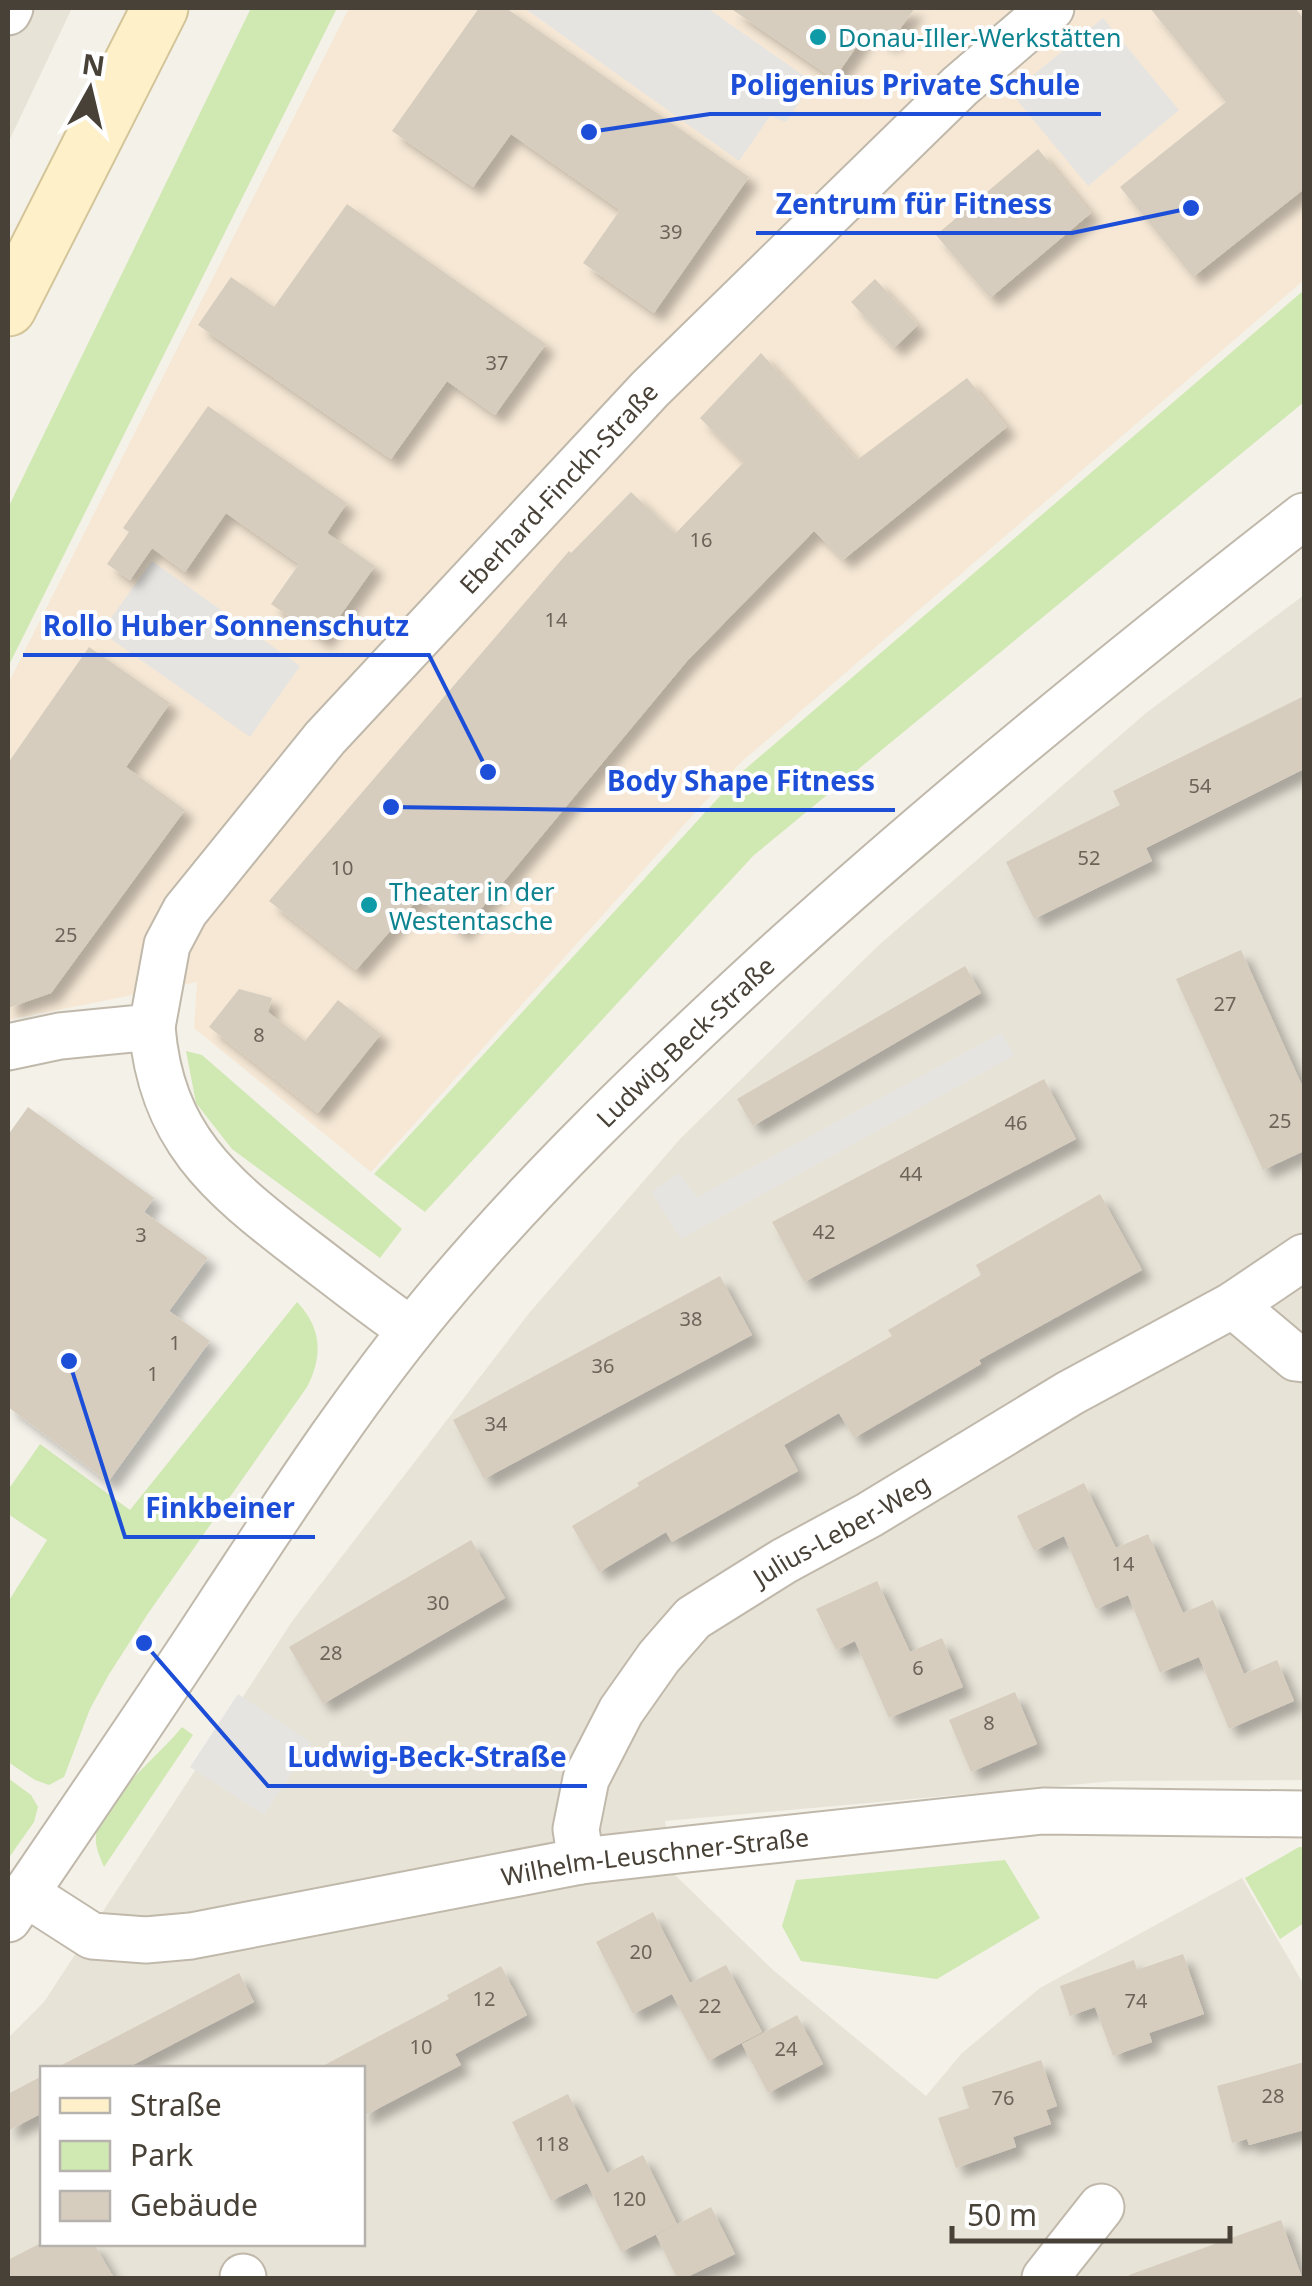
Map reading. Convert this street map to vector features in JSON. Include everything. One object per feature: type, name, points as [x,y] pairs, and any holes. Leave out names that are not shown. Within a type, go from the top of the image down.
[{"type":"main road","points":[[9,298],[160,8]]},
{"type":"street","name":"Eberhard-Finckh-Straße","points":[[411,1330],[245,1205],[203,1164],[171,1111],[155,1066],[152,1027],[167,945],[185,911],[325,738],[650,389],[960,86],[1051,8]]},
{"type":"street","name":"Ludwig-Beck-Straße","points":[[16,1906],[148,1714],[302,1477],[411,1330],[547,1176],[708,1018],[936,813],[1098,678],[1304,516]]},
{"type":"street","points":[[8,1047],[60,1036],[152,1027]]},
{"type":"street","name":"Julius-Leber-Weg","points":[[581,1861],[576,1829],[586,1779],[621,1711],[659,1657],[694,1618],[784,1560],[869,1515],[1070,1393],[1233,1305],[1304,1258]]},
{"type":"street","points":[[1233,1305],[1296,1358],[1304,1359]]},
{"type":"street","name":"Wilhelm-Leuschner-Straße","points":[[16,1906],[92,1936],[146,1940],[191,1936],[581,1861],[1043,1811],[1304,1814]]},
{"type":"street","points":[[1045,2278],[1101,2208]]},
{"type":"shaded area","points":[[8,8],[72,8],[8,143]]},
{"type":"shaded area","points":[[349,8],[1304,8],[1304,280],[739,764],[371,1172],[194,1028],[197,982],[8,1020],[8,684]]},
{"type":"shaded area","points":[[524,8],[707,8],[813,82],[786,122],[770,116],[739,161]]},
{"type":"shaded area","points":[[1103,18],[1179,110],[1088,186],[1011,93]]},
{"type":"shaded area","points":[[152,561],[300,666],[250,737],[101,632]]},
{"type":"shaded area","points":[[1304,595],[1304,1780],[1115,1781],[665,1821],[674,1874],[773,1970],[926,2096],[962,2053],[1040,1988],[1242,1878],[1304,1985],[1304,2278],[8,2278],[8,2038],[44,2002],[293,1620],[530,1312],[680,1139],[879,945],[1146,713]]},
{"type":"shaded area","points":[[1001,1033],[1015,1055],[681,1239],[651,1192],[679,1173],[697,1197]]},
{"type":"shaded area","points":[[238,1694],[312,1743],[264,1815],[190,1767]]},
{"type":"green space","points":[[251,8],[337,8],[8,667],[8,508]]},
{"type":"green space","points":[[1304,290],[1304,402],[753,856],[425,1212],[374,1174],[743,771]]},
{"type":"green space","points":[[186,1051],[202,1055],[402,1229],[380,1258],[232,1149],[196,1103]]},
{"type":"green space","points":[[297,1302],[311,1322],[317,1343],[316,1364],[307,1387],[108,1676],[90,1709],[64,1777],[49,1785],[35,1780],[8,1762],[8,1602],[47,1540],[8,1514],[8,1490],[40,1444],[130,1510]]},
{"type":"green space","points":[[182,1727],[193,1735],[104,1867],[97,1848],[99,1824],[118,1795]]},
{"type":"green space","points":[[8,1778],[31,1795],[38,1807],[34,1822],[8,1859]]},
{"type":"green space","points":[[1304,1847],[1304,1923],[1280,1939],[1245,1878]]},
{"type":"green space","points":[[1005,1860],[1040,1918],[937,1979],[801,1961],[782,1926],[796,1880]]},
{"type":"building","points":[[479,8],[506,8],[749,177],[654,313],[583,263],[620,210],[511,134],[473,187],[392,131]]},
{"type":"building","name":"Donau-Iller-Werkstätten","points":[[730,8],[915,8],[889,44],[868,30],[834,79]]},
{"type":"building","points":[[1150,8],[1295,8],[1304,19],[1304,189],[1193,277],[1120,187],[1226,102]]},
{"type":"building","points":[[1038,149],[1091,213],[990,298],[936,235]]},
{"type":"building","points":[[347,204],[546,344],[495,415],[447,381],[391,459],[198,325],[231,277],[274,307]]},
{"type":"building","points":[[875,279],[918,325],[894,348],[851,302]]},
{"type":"building","points":[[761,353],[857,460],[967,378],[1007,427],[843,560],[814,531],[687,661],[461,933],[419,898],[356,970],[269,901],[569,551],[631,492],[675,534],[744,462],[700,418]]},
{"type":"building","points":[[208,406],[347,503],[327,533],[375,566],[323,640],[271,604],[299,564],[226,513],[185,572],[152,548],[130,580],[107,564],[129,532],[123,528]]},
{"type":"building","points":[[89,647],[170,703],[126,767],[185,810],[51,993],[8,1008],[8,763]]},
{"type":"building","points":[[1304,696],[1304,769],[1146,848],[1152,861],[1034,919],[1006,862],[1120,805],[1113,791]]},
{"type":"building","points":[[1241,950],[1304,1090],[1304,1151],[1263,1170],[1176,979]]},
{"type":"building","points":[[965,966],[981,993],[753,1126],[737,1099]]},
{"type":"building","points":[[239,989],[272,998],[268,1012],[305,1041],[338,1000],[381,1034],[318,1113],[209,1027]]},
{"type":"building","points":[[1044,1079],[1076,1139],[804,1282],[772,1222]]},
{"type":"building","points":[[28,1107],[154,1198],[144,1212],[208,1258],[169,1311],[210,1341],[108,1482],[8,1407],[8,1135]]},
{"type":"building","points":[[1100,1194],[1142,1270],[979,1360],[981,1364],[854,1438],[839,1413],[784,1445],[798,1471],[672,1542],[666,1532],[599,1572],[572,1526],[639,1486],[637,1483],[892,1336],[888,1330],[981,1275],[976,1265]]},
{"type":"building","points":[[720,1276],[752,1335],[484,1479],[453,1420]]},
{"type":"building","points":[[1084,1483],[1116,1548],[1148,1534],[1183,1613],[1213,1600],[1244,1674],[1277,1660],[1294,1701],[1229,1729],[1199,1657],[1160,1673],[1128,1595],[1096,1609],[1064,1536],[1034,1551],[1017,1516]]},
{"type":"building","points":[[471,1540],[505,1598],[323,1704],[289,1647]]},
{"type":"building","points":[[877,1581],[910,1652],[942,1638],[963,1687],[889,1718],[855,1641],[836,1650],[816,1609]]},
{"type":"building","points":[[1015,1692],[1037,1744],[971,1772],[949,1720]]},
{"type":"building","points":[[653,1912],[690,1983],[726,1965],[762,2032],[708,2061],[672,1994],[633,2014],[596,1942]]},
{"type":"building","points":[[1183,1954],[1204,2014],[1149,2033],[1152,2042],[1113,2056],[1095,2007],[1070,2016],[1060,1986],[1134,1960],[1137,1970]]},
{"type":"building","points":[[501,1966],[527,2015],[455,2054],[461,2065],[365,2115],[365,2066],[323,2066],[449,1999],[447,1995]]},
{"type":"building","points":[[239,1973],[254,2002],[131,2066],[60,2066]]},
{"type":"building","points":[[797,2015],[823,2064],[768,2093],[742,2044]]},
{"type":"building","points":[[1041,2060],[1057,2106],[1046,2110],[1051,2124],[1013,2137],[1016,2147],[956,2168],[938,2118],[969,2108],[962,2087]]},
{"type":"building","points":[[1304,2062],[1304,2130],[1249,2145],[1247,2139],[1232,2143],[1217,2086]]},
{"type":"building","points":[[40,2077],[40,2114],[8,2131],[8,2094]]},
{"type":"building","points":[[568,2094],[607,2173],[551,2201],[512,2122]]},
{"type":"building","points":[[643,2155],[677,2224],[621,2252],[587,2183]]},
{"type":"building","points":[[711,2207],[735,2254],[685,2278],[677,2278],[656,2235]]},
{"type":"building","points":[[1281,2220],[1302,2278],[1129,2278],[1129,2275]]},
{"type":"building","points":[[39,2244],[95,2246],[114,2278],[8,2278],[8,2260]]},
{"type":"place","name":"Donau-Iller-Werkstätten","points":[[818,37]]},
{"type":"place","name":"Poligenius Private Schule","points":[[589,132]]},
{"type":"place","name":"Zentrum für Fitness","points":[[1191,208]]},
{"type":"place","name":"Rollo Huber Sonnenschutz","points":[[488,772]]},
{"type":"place","name":"Body Shape Fitness","points":[[391,807]]},
{"type":"place","name":"Theater in der Westentasche","points":[[369,905]]},
{"type":"place","name":"Finkbeiner","points":[[69,1361]]},
{"type":"place","name":"Ludwig-Beck-Straße","points":[[144,1643]]}]
